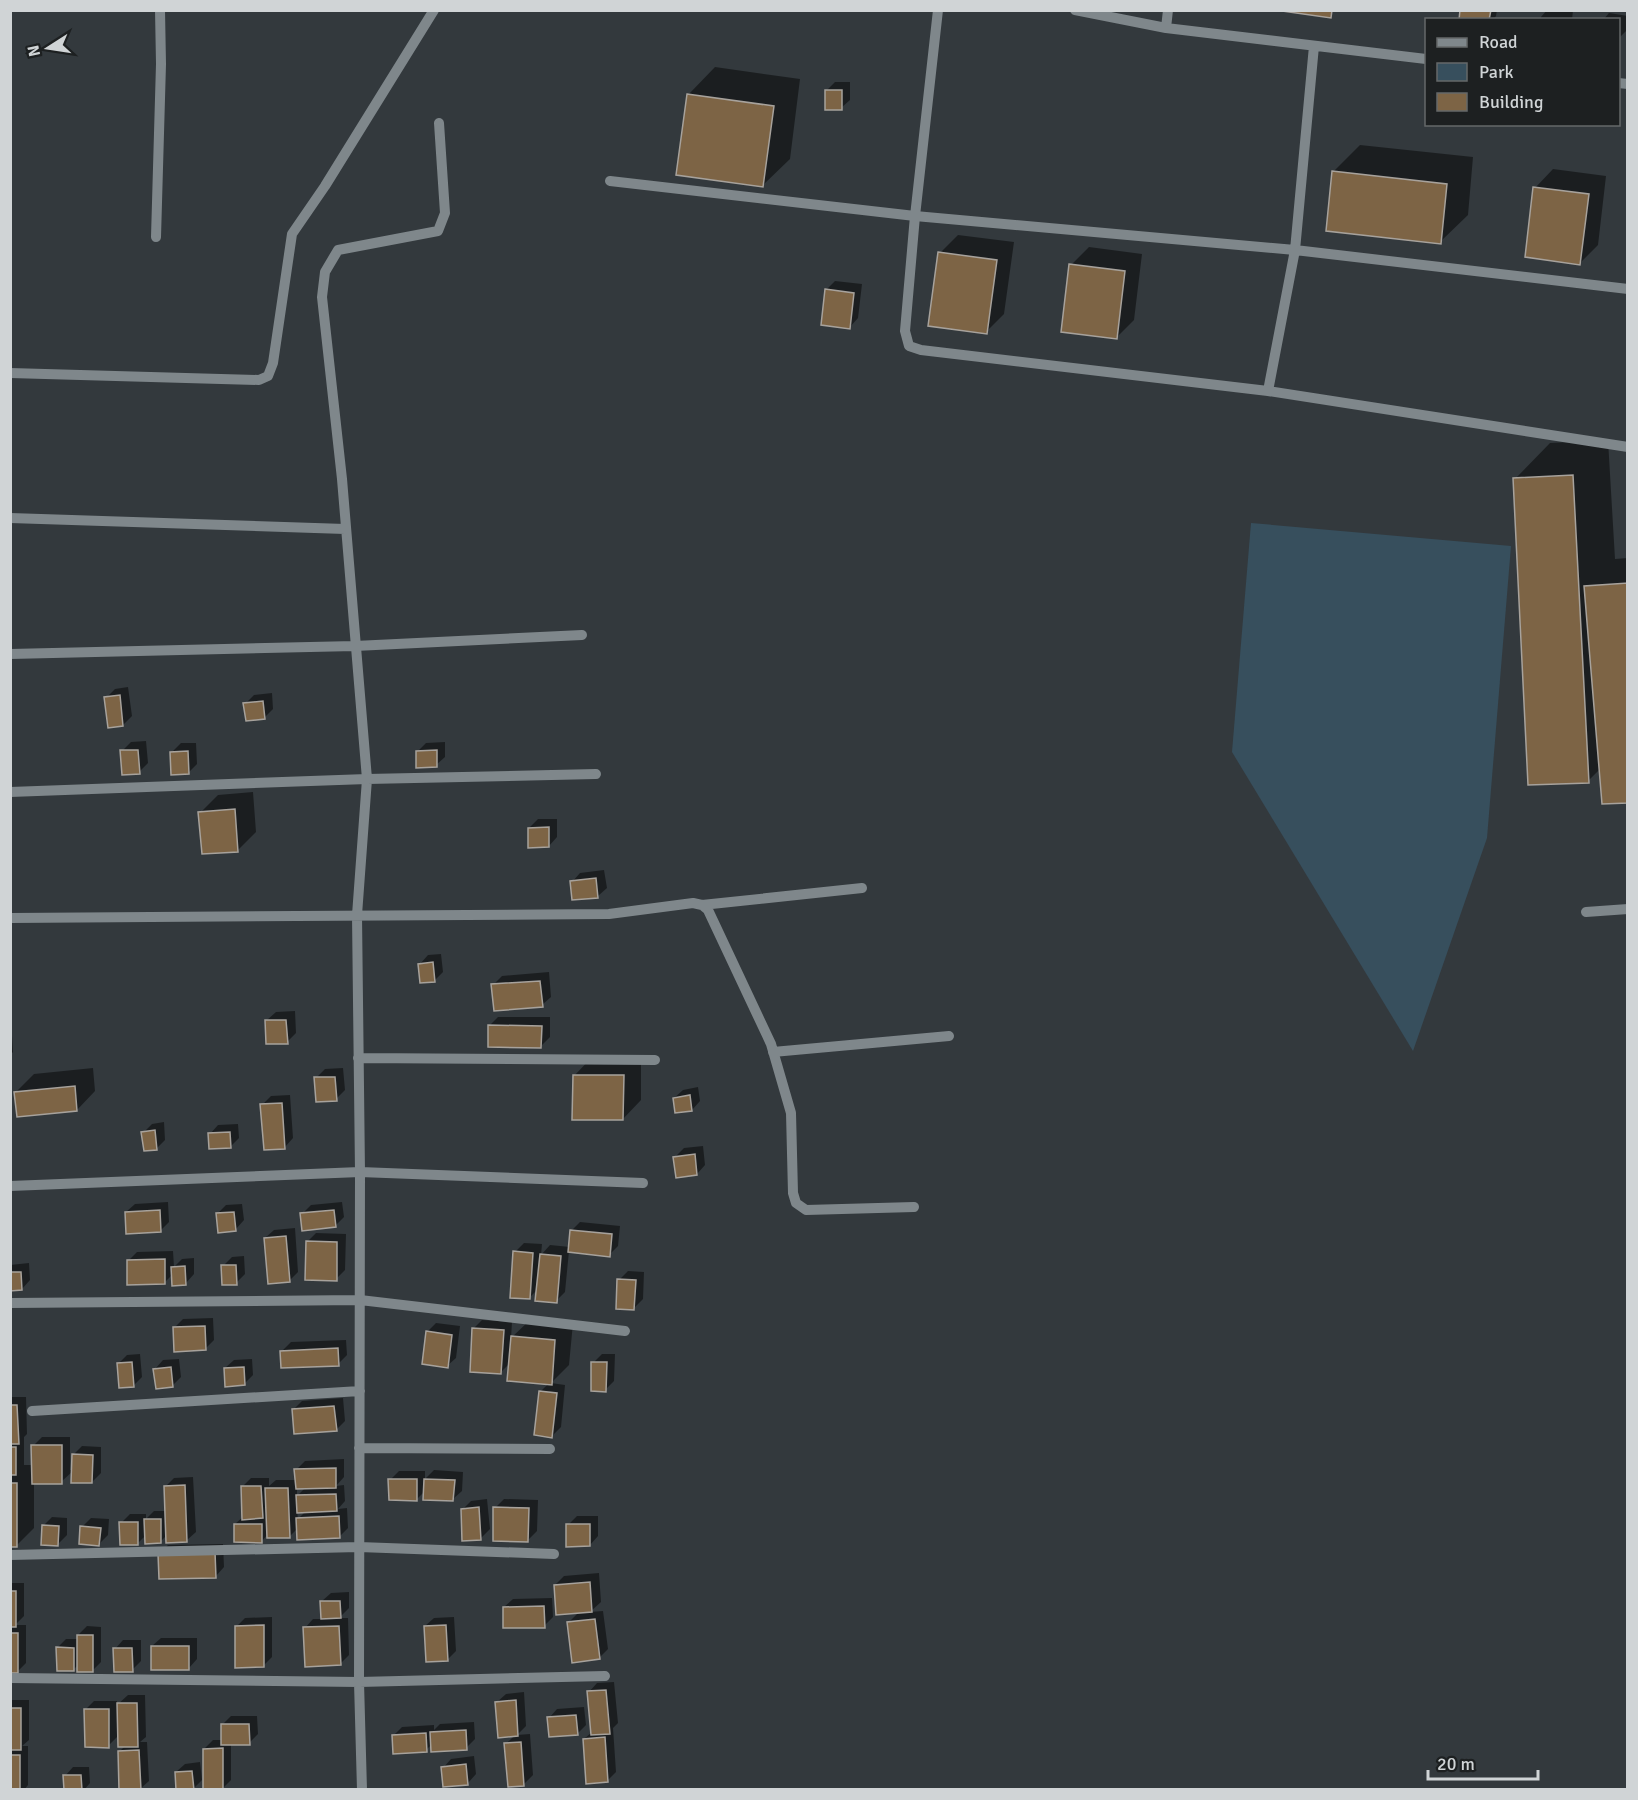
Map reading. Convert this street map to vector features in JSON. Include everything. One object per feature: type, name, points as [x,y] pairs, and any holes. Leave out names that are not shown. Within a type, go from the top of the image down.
[{"type":"street","points":[[156,237],[161,64],[160,10]]},
{"type":"street","points":[[10,373],[259,380],[268,376],[273,363],[292,234],[326,186],[434,10]]},
{"type":"street","points":[[938,10],[915,216],[905,331],[909,346],[921,350],[1268,391],[1628,447]]},
{"type":"street","points":[[1075,10],[1166,28],[1425,59]]},
{"type":"street","points":[[1166,28],[1168,10]]},
{"type":"street","points":[[1268,391],[1295,250],[1314,46]]},
{"type":"street","points":[[362,1790],[359,1682],[360,1172],[357,915],[367,779],[340,467],[322,297],[325,272],[338,250],[438,231],[446,213],[439,123]]},
{"type":"street","points":[[610,181],[915,216],[1295,250],[1628,289]]},
{"type":"street","points":[[10,518],[345,529]]},
{"type":"street","points":[[10,654],[356,646],[582,635]]},
{"type":"street","points":[[10,792],[367,779],[596,774]]},
{"type":"street","points":[[10,918],[609,914],[862,888]]},
{"type":"street","points":[[698,904],[708,910],[773,1052],[791,1113],[796,1203],[806,1210],[915,1207]]},
{"type":"street","points":[[1586,912],[1628,909]]},
{"type":"street","points":[[773,1052],[949,1036]]},
{"type":"street","points":[[358,1058],[655,1060]]},
{"type":"street","points":[[10,1186],[360,1172],[643,1183]]},
{"type":"street","points":[[10,1303],[360,1300],[625,1331]]},
{"type":"street","points":[[32,1411],[360,1391]]},
{"type":"street","points":[[360,1448],[550,1449]]},
{"type":"street","points":[[10,1555],[359,1546],[554,1554]]},
{"type":"street","points":[[10,1678],[359,1682],[605,1676]]},
{"type":"green space","points":[[1251,523],[1511,546],[1487,838],[1413,1051],[1232,752]]},
{"type":"building","points":[[1275,10],[1332,10],[1331,18]]},
{"type":"building","points":[[1460,10],[1491,10],[1489,18],[1459,18]]},
{"type":"building","points":[[825,90],[842,90],[842,110],[825,110]]},
{"type":"building","points":[[687,94],[774,106],[763,187],[676,175]]},
{"type":"building","points":[[1332,171],[1447,184],[1441,244],[1326,231]]},
{"type":"building","points":[[1533,187],[1589,194],[1580,265],[1525,257]]},
{"type":"building","points":[[938,252],[997,260],[987,334],[928,326]]},
{"type":"building","points":[[1069,264],[1125,271],[1117,339],[1061,332]]},
{"type":"building","points":[[825,289],[854,293],[850,329],[821,325]]},
{"type":"building","points":[[1573,475],[1589,783],[1528,785],[1513,478]]},
{"type":"building","points":[[1628,583],[1628,803],[1602,804],[1584,586]]},
{"type":"building","points":[[120,695],[123,726],[108,728],[104,697]]},
{"type":"building","points":[[263,701],[265,719],[246,721],[243,703]]},
{"type":"building","points":[[120,750],[138,750],[140,774],[122,775]]},
{"type":"building","points":[[437,750],[437,767],[416,768],[416,751]]},
{"type":"building","points":[[188,751],[189,774],[171,775],[170,752]]},
{"type":"building","points":[[235,809],[238,852],[202,854],[198,812]]},
{"type":"building","points":[[549,827],[549,847],[528,848],[528,828]]},
{"type":"building","points":[[596,878],[598,898],[572,900],[570,881]]},
{"type":"building","points":[[433,962],[435,982],[420,983],[418,964]]},
{"type":"building","points":[[540,981],[543,1007],[494,1011],[491,984]]},
{"type":"building","points":[[265,1020],[286,1020],[288,1044],[266,1044]]},
{"type":"building","points":[[488,1025],[542,1026],[541,1048],[488,1047]]},
{"type":"building","points":[[573,1075],[624,1075],[623,1120],[572,1120]]},
{"type":"building","points":[[314,1077],[335,1077],[337,1101],[316,1102]]},
{"type":"building","points":[[75,1086],[77,1111],[17,1117],[14,1092]]},
{"type":"building","points":[[690,1095],[692,1111],[675,1113],[673,1098]]},
{"type":"building","points":[[282,1103],[285,1149],[264,1150],[260,1104]]},
{"type":"building","points":[[155,1130],[157,1150],[144,1151],[141,1132]]},
{"type":"building","points":[[230,1132],[231,1148],[209,1149],[208,1133]]},
{"type":"building","points":[[695,1154],[697,1175],[676,1178],[673,1157]]},
{"type":"building","points":[[160,1210],[161,1232],[126,1234],[125,1212]]},
{"type":"building","points":[[334,1210],[336,1227],[302,1231],[300,1213]]},
{"type":"building","points":[[234,1212],[236,1231],[218,1233],[216,1213]]},
{"type":"building","points":[[570,1230],[612,1234],[610,1257],[568,1252]]},
{"type":"building","points":[[286,1236],[290,1282],[268,1284],[264,1238]]},
{"type":"building","points":[[306,1241],[337,1242],[337,1281],[305,1280]]},
{"type":"building","points":[[513,1251],[533,1253],[530,1299],[510,1298]]},
{"type":"building","points":[[540,1254],[561,1256],[557,1303],[535,1301]]},
{"type":"building","points":[[165,1259],[165,1284],[127,1285],[127,1260]]},
{"type":"building","points":[[221,1265],[236,1265],[237,1285],[222,1285]]},
{"type":"building","points":[[185,1266],[186,1285],[172,1286],[171,1267]]},
{"type":"building","points":[[10,1272],[21,1272],[22,1290],[10,1291]]},
{"type":"building","points":[[617,1279],[636,1280],[634,1310],[616,1309]]},
{"type":"building","points":[[205,1326],[206,1350],[174,1352],[173,1327]]},
{"type":"building","points":[[472,1328],[504,1330],[501,1374],[470,1372]]},
{"type":"building","points":[[426,1331],[452,1335],[448,1368],[422,1364]]},
{"type":"building","points":[[511,1336],[555,1340],[552,1385],[507,1381]]},
{"type":"building","points":[[338,1348],[339,1366],[281,1368],[280,1351]]},
{"type":"building","points":[[132,1362],[134,1387],[119,1388],[117,1363]]},
{"type":"building","points":[[591,1362],[607,1362],[606,1392],[591,1391]]},
{"type":"building","points":[[171,1367],[173,1387],[156,1389],[153,1369]]},
{"type":"building","points":[[244,1367],[245,1385],[225,1387],[224,1368]]},
{"type":"building","points":[[539,1391],[557,1393],[552,1438],[534,1435]]},
{"type":"building","points":[[10,1405],[17,1405],[19,1444],[10,1444]]},
{"type":"building","points":[[334,1406],[337,1431],[294,1434],[292,1409]]},
{"type":"building","points":[[31,1445],[62,1445],[62,1484],[32,1484]]},
{"type":"building","points":[[10,1447],[16,1447],[16,1475],[10,1475]]},
{"type":"building","points":[[72,1454],[93,1455],[92,1483],[71,1483]]},
{"type":"building","points":[[336,1468],[336,1488],[296,1489],[294,1469]]},
{"type":"building","points":[[388,1479],[417,1479],[417,1501],[389,1500]]},
{"type":"building","points":[[424,1479],[455,1480],[453,1501],[423,1500]]},
{"type":"building","points":[[10,1483],[17,1483],[17,1547],[10,1547]]},
{"type":"building","points":[[185,1485],[187,1542],[166,1543],[164,1486]]},
{"type":"building","points":[[241,1486],[261,1486],[263,1518],[242,1520]]},
{"type":"building","points":[[265,1488],[288,1488],[290,1538],[267,1538]]},
{"type":"building","points":[[336,1494],[337,1511],[297,1513],[296,1495]]},
{"type":"building","points":[[479,1507],[481,1540],[462,1541],[461,1509]]},
{"type":"building","points":[[493,1507],[529,1508],[528,1542],[493,1541]]},
{"type":"building","points":[[339,1516],[340,1538],[297,1540],[296,1518]]},
{"type":"building","points":[[144,1519],[161,1519],[161,1543],[145,1544]]},
{"type":"building","points":[[119,1522],[138,1522],[138,1545],[120,1545]]},
{"type":"building","points":[[234,1524],[262,1524],[262,1543],[234,1542]]},
{"type":"building","points":[[566,1524],[590,1524],[590,1546],[566,1547]]},
{"type":"building","points":[[42,1525],[59,1526],[58,1546],[41,1545]]},
{"type":"building","points":[[80,1526],[101,1528],[99,1546],[79,1544]]},
{"type":"building","points":[[215,1552],[216,1578],[159,1579],[158,1554]]},
{"type":"building","points":[[590,1582],[592,1612],[556,1615],[554,1585]]},
{"type":"building","points":[[10,1591],[16,1591],[16,1627],[10,1627]]},
{"type":"building","points":[[320,1601],[340,1601],[341,1618],[321,1619]]},
{"type":"building","points":[[544,1606],[545,1628],[503,1628],[503,1607]]},
{"type":"building","points":[[595,1619],[600,1659],[572,1663],[567,1622]]},
{"type":"building","points":[[264,1625],[264,1667],[235,1668],[235,1626]]},
{"type":"building","points":[[446,1625],[448,1661],[426,1662],[424,1626]]},
{"type":"building","points":[[339,1626],[341,1665],[305,1667],[303,1627]]},
{"type":"building","points":[[10,1633],[18,1633],[18,1673],[10,1673]]},
{"type":"building","points":[[77,1635],[93,1635],[93,1672],[77,1672]]},
{"type":"building","points":[[151,1646],[189,1646],[189,1670],[151,1670]]},
{"type":"building","points":[[56,1647],[74,1648],[74,1671],[57,1671]]},
{"type":"building","points":[[113,1648],[132,1648],[133,1672],[114,1672]]},
{"type":"building","points":[[606,1690],[610,1734],[591,1735],[587,1691]]},
{"type":"building","points":[[516,1700],[518,1736],[498,1738],[495,1702]]},
{"type":"building","points":[[117,1703],[137,1703],[138,1747],[118,1747]]},
{"type":"building","points":[[10,1708],[21,1708],[21,1750],[10,1750]]},
{"type":"building","points":[[84,1709],[109,1709],[109,1748],[85,1747]]},
{"type":"building","points":[[576,1715],[578,1735],[549,1737],[547,1717]]},
{"type":"building","points":[[221,1724],[249,1724],[250,1745],[221,1745]]},
{"type":"building","points":[[466,1730],[467,1750],[431,1752],[430,1732]]},
{"type":"building","points":[[426,1733],[427,1752],[393,1754],[392,1735]]},
{"type":"building","points":[[605,1737],[608,1782],[586,1784],[583,1739]]},
{"type":"building","points":[[521,1742],[524,1786],[508,1787],[504,1743]]},
{"type":"building","points":[[223,1748],[223,1790],[203,1790],[203,1749]]},
{"type":"building","points":[[139,1750],[141,1790],[119,1790],[118,1751]]},
{"type":"building","points":[[10,1755],[20,1755],[20,1790],[10,1790]]},
{"type":"building","points":[[466,1764],[468,1785],[443,1787],[441,1767]]},
{"type":"building","points":[[192,1771],[194,1790],[176,1790],[175,1772]]},
{"type":"building","points":[[63,1775],[81,1775],[82,1790],[64,1790]]}]
